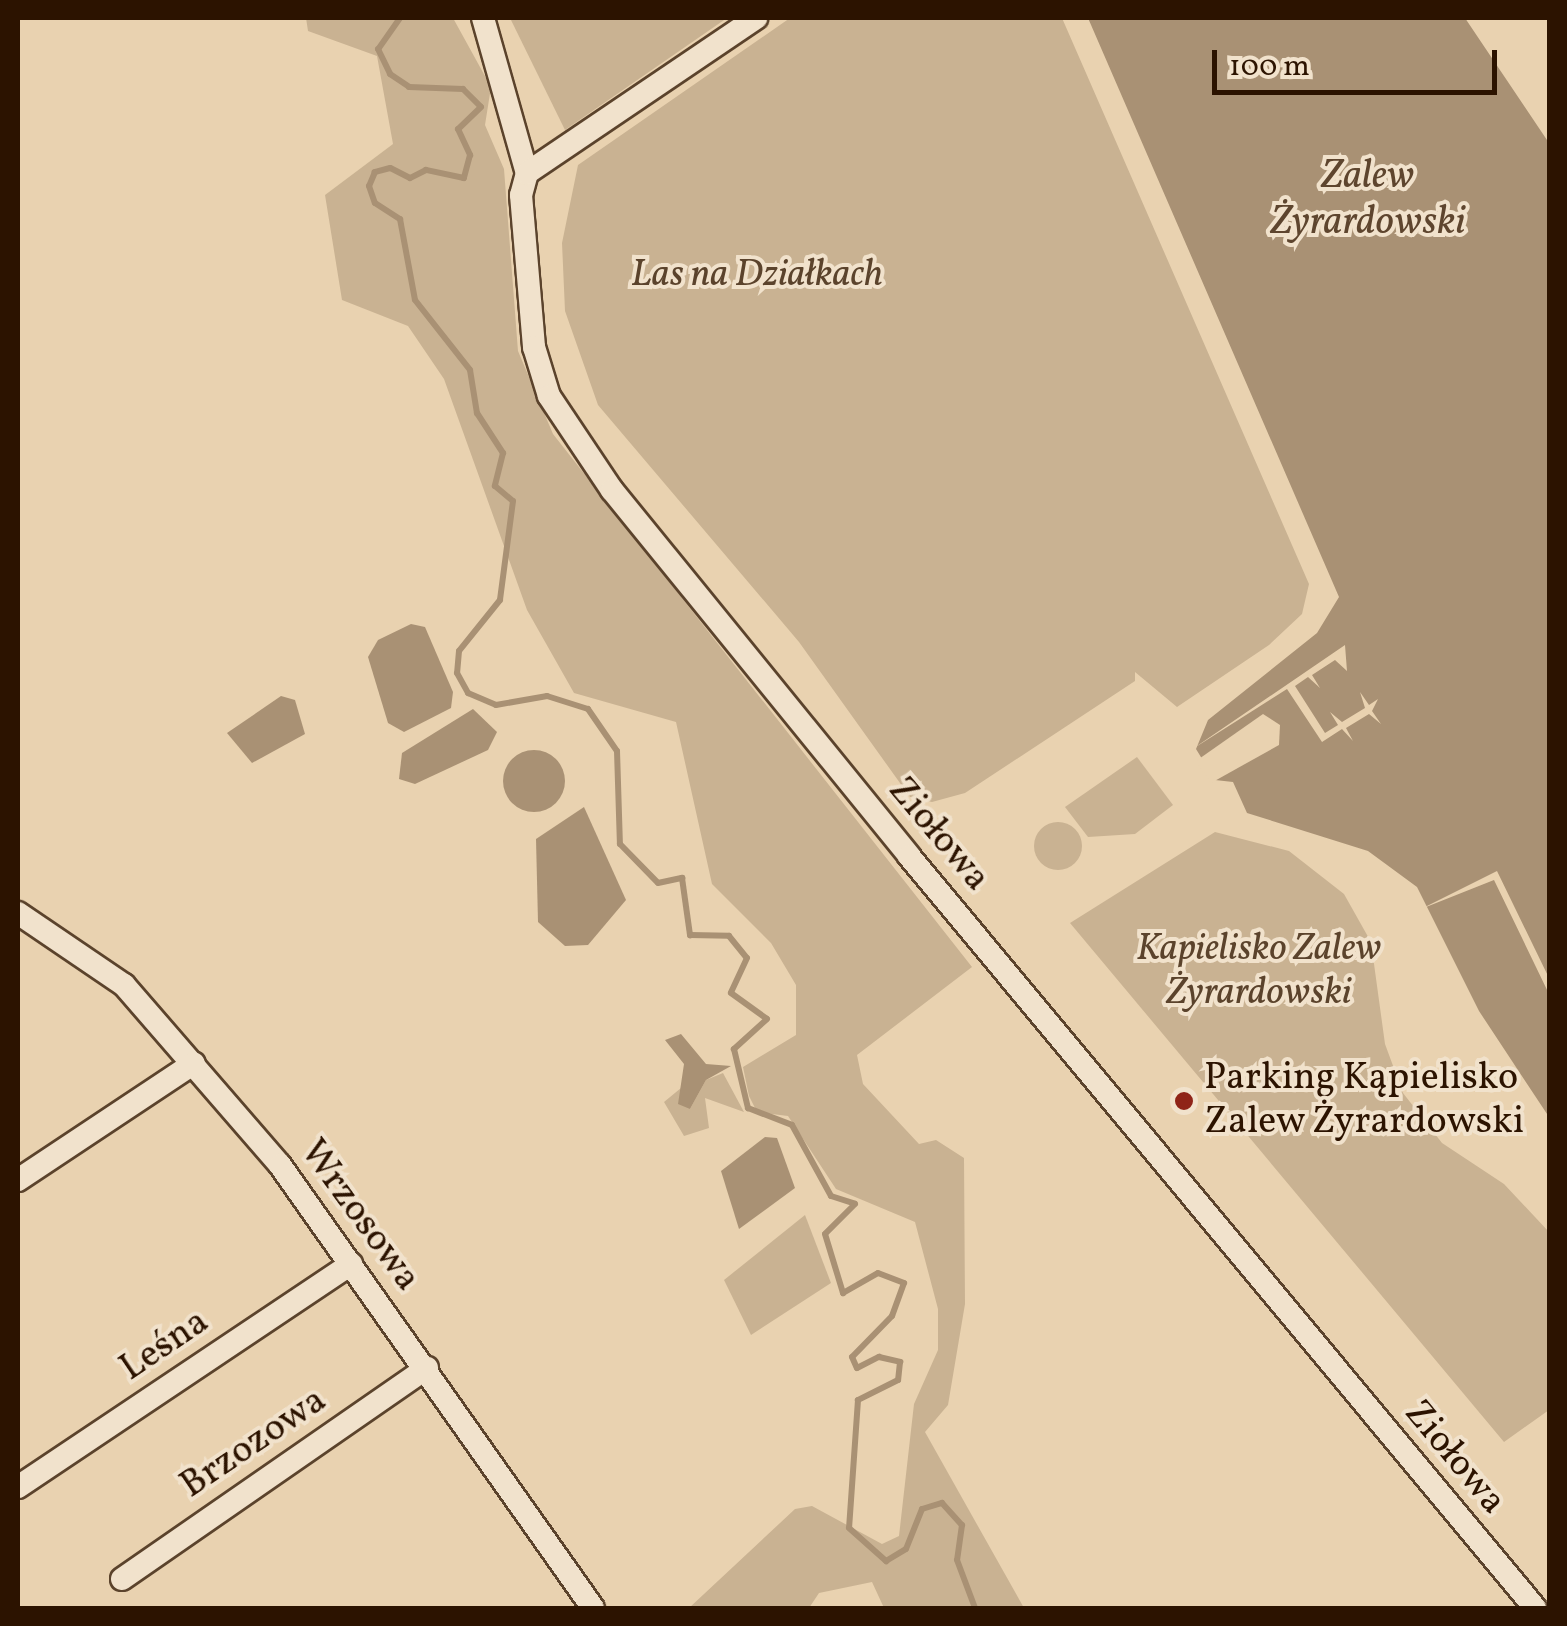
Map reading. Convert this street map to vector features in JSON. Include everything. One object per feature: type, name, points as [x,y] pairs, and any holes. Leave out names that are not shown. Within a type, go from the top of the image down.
[{"type":"street","name":"Ziołowa","points":[[484,18],[527,174],[520,195],[534,347],[550,396],[612,490],[1534,1608]]},
{"type":"street","points":[[527,174],[756,18]]},
{"type":"street","name":"Wrzosowa","points":[[18,913],[124,985],[194,1063],[427,1368],[592,1608]]},
{"type":"street","points":[[18,1180],[194,1063]]},
{"type":"street","name":"Leśna","points":[[18,1487],[351,1264]]},
{"type":"street","name":"Brzozowa","points":[[122,1579],[427,1368]]},
{"type":"green space","points":[[306,18],[453,18],[491,87],[485,125],[504,169],[518,351],[553,434],[972,967],[857,1055],[863,1084],[919,1144],[936,1140],[964,1158],[965,1304],[948,1405],[925,1432],[1024,1608],[884,1608],[872,1582],[819,1593],[809,1608],[689,1608],[795,1509],[812,1506],[882,1544],[899,1536],[914,1404],[938,1350],[938,1309],[915,1222],[836,1189],[788,1116],[757,1112],[749,1096],[743,1067],[796,1035],[796,985],[771,943],[712,884],[676,722],[574,693],[527,610],[444,379],[408,326],[342,300],[325,195],[393,144],[377,56],[308,31]]},
{"type":"green space","points":[[510,18],[727,18],[565,130]]},
{"type":"green space","name":"Las na Działkach","points":[[790,18],[1062,18],[1309,584],[1302,614],[1269,645],[1177,707],[1135,672],[1135,681],[965,793],[932,802],[910,797],[799,642],[598,405],[565,311],[562,243],[578,165]]},
{"type":"green space","points":[[1137,757],[1173,805],[1135,834],[1088,837],[1065,807]]},
{"type":"green space","points":[[1058,822],[1075,829],[1082,846],[1075,863],[1058,870],[1041,863],[1034,846],[1041,829]]},
{"type":"green space","name":"Kapielisko Zalew Żyrardowski","points":[[1215,832],[1289,851],[1344,894],[1371,942],[1385,1044],[1403,1093],[1442,1143],[1504,1184],[1549,1232],[1549,1410],[1504,1442],[1070,923]]},
{"type":"green space","points":[[723,1073],[744,1112],[705,1098],[709,1128],[684,1136],[664,1102],[681,1088],[690,1109],[706,1080]]},
{"type":"green space","points":[[805,1215],[831,1283],[751,1335],[724,1280]]},
{"type":"water","name":"Zalew Żyrardowski","points":[[1088,18],[1465,18],[1549,143],[1549,1117],[1479,1011],[1417,887],[1368,851],[1247,813],[1233,782],[1215,780],[1196,749],[1208,720],[1317,633],[1339,597]]},
{"type":"water","points":[[411,624],[425,627],[453,692],[451,708],[404,732],[388,723],[368,657],[378,640]]},
{"type":"water","points":[[281,696],[295,700],[305,734],[252,763],[227,733]]},
{"type":"water","points":[[473,709],[497,732],[488,750],[415,784],[399,779],[402,753]]},
{"type":"water","points":[[534,750],[556,759],[565,781],[556,803],[534,812],[512,803],[503,781],[512,759]]},
{"type":"water","points":[[584,807],[626,900],[588,945],[565,946],[538,922],[536,839]]},
{"type":"water","points":[[681,1034],[706,1064],[731,1066],[706,1080],[690,1109],[678,1104],[684,1064],[665,1040]]},
{"type":"water","points":[[765,1137],[777,1138],[795,1188],[739,1229],[721,1171]]},
{"type":"pier","points":[[1345,645],[1347,671],[1335,660],[1312,675],[1320,688],[1308,677],[1295,686],[1325,733],[1338,725],[1330,712],[1342,722],[1365,708],[1360,692],[1369,705],[1378,699],[1372,711],[1381,724],[1369,714],[1346,728],[1353,741],[1342,729],[1322,742],[1287,689],[1191,750]]},
{"type":"pier","points":[[1263,714],[1280,725],[1279,745],[1211,783],[1196,761]]},
{"type":"pier","points":[[1497,871],[1549,978],[1549,994],[1494,880],[1421,909]]},
{"type":"waterway","points":[[400,18],[378,49],[390,74],[409,87],[463,89],[481,107],[458,129],[470,155],[464,178],[426,170],[410,178],[390,168],[375,172],[369,186],[375,203],[400,219],[415,300],[470,370],[477,413],[503,453],[495,486],[513,501],[500,600],[459,651],[457,673],[468,693],[496,705],[547,696],[588,709],[617,751],[620,844],[658,883],[682,878],[690,935],[729,936],[747,958],[731,993],[767,1019],[734,1049],[748,1108],[792,1125],[831,1196],[855,1204],[825,1234],[843,1293],[878,1273],[904,1283],[892,1316],[852,1357],[857,1368],[879,1357],[900,1362],[898,1380],[858,1400],[849,1528],[886,1561],[906,1549],[922,1509],[942,1503],[962,1525],[957,1560],[975,1608]]},
{"type":"place","name":"Parking Kąpielisko Zalew Żyrardowski","points":[[1184,1101]]}]
